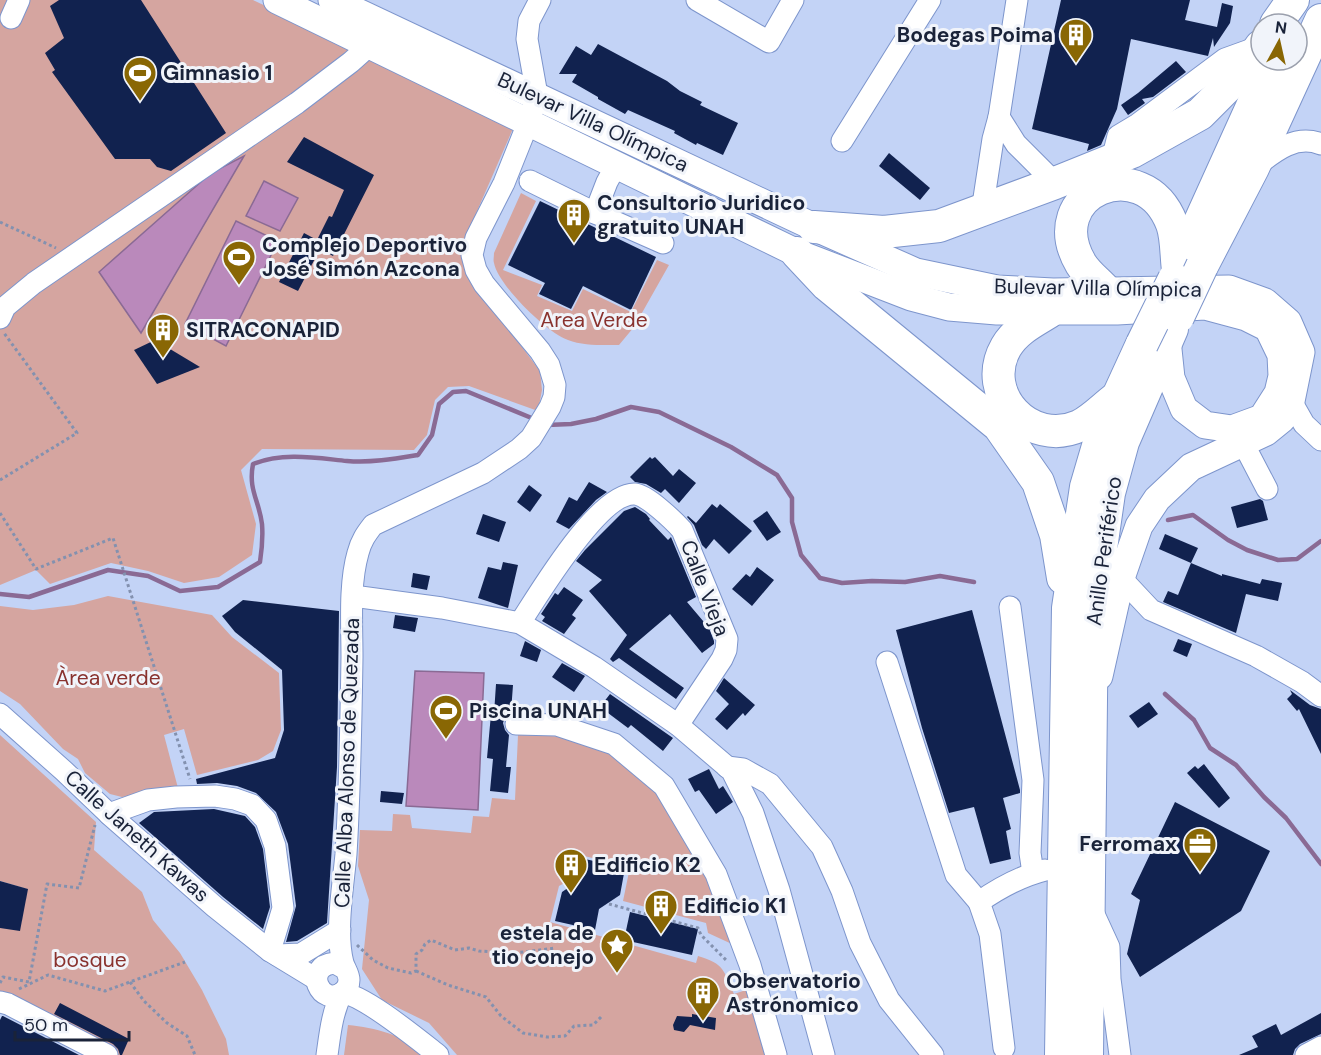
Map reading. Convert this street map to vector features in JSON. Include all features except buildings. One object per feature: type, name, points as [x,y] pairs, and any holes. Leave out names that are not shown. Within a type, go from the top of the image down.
[{"type":"highway","name":"Anillo Periférico","points":[[1185,272],[1253,168],[1321,20]]},
{"type":"highway","points":[[814,227],[884,232],[939,226],[982,211],[1132,152],[1200,114],[1249,63]]},
{"type":"highway","name":"Anillo Periférico","points":[[1087,1055],[1092,611],[1109,492],[1123,442],[1160,338],[1268,72]]},
{"type":"highway","points":[[1106,291],[1082,265],[1073,246],[1071,228],[1077,208],[1091,192],[1109,184],[1126,183],[1146,190],[1162,205],[1173,225],[1185,272]]},
{"type":"highway","points":[[797,253],[827,285],[999,426],[1038,482],[1056,535],[1068,608]]},
{"type":"highway","points":[[1049,312],[1020,330],[1007,346],[999,364],[998,385],[1008,407],[1024,422],[1043,430],[1064,431],[1080,426],[1116,398]]},
{"type":"highway","name":"Anillo Periférico","points":[[1061,1055],[1068,608],[1086,487],[1103,429],[1116,398],[1160,338]]},
{"type":"main road","name":"Bulevar Villa Olímpica","points":[[277,0],[376,34],[537,95],[814,227],[916,272],[997,289],[1053,292],[1229,289],[1265,302],[1288,322],[1301,352],[1291,401],[1282,419],[1266,432],[1191,467],[1157,499],[1139,526],[1121,578],[1090,718]]},
{"type":"main road","name":"Bulevar Villa Olímpica","points":[[332,0],[376,34],[528,123],[617,164],[797,253],[910,297],[949,307],[1049,312],[1205,306],[1246,316],[1268,328],[1281,355],[1282,376],[1278,393],[1262,418],[1232,429],[1205,425],[1184,409],[1171,378],[1160,338]]},
{"type":"street","points":[[528,123],[537,95],[527,39],[530,21],[540,0]]},
{"type":"street","points":[[697,0],[769,42],[793,0]]},
{"type":"street","points":[[842,141],[930,0]]},
{"type":"street","points":[[982,211],[1017,0]]},
{"type":"street","points":[[0,318],[5,307],[34,283],[297,103],[376,34]]},
{"type":"street","points":[[999,117],[1016,144],[1055,183]]},
{"type":"street","name":"Calle Alba Alonso de Quezada","points":[[336,980],[342,958],[340,930],[349,808],[353,596],[357,555],[362,539],[373,525],[483,473],[519,449],[531,438],[554,397],[555,386],[549,365],[484,284],[476,270],[472,255],[476,238],[504,183],[528,123]]},
{"type":"street","points":[[1253,168],[1277,150],[1297,142],[1321,144]]},
{"type":"street","points":[[595,213],[617,164]]},
{"type":"street","points":[[530,181],[663,243]]},
{"type":"street","points":[[1291,401],[1304,424],[1321,440]]},
{"type":"street","points":[[1244,443],[1267,489]]},
{"type":"street","name":"Calle Vieja","points":[[520,623],[576,539],[614,500],[627,494],[639,494],[674,520],[682,530],[727,639],[722,659],[678,724]]},
{"type":"street","points":[[1121,578],[1151,610],[1256,656],[1302,682],[1321,696]]},
{"type":"street","points":[[353,596],[442,608],[520,623],[594,667],[678,724],[732,771],[757,824],[779,890],[824,1055]]},
{"type":"street","points":[[1010,607],[1033,780],[1030,853],[1033,873]]},
{"type":"street","points":[[887,662],[956,874],[979,902],[990,934],[1004,1048]]},
{"type":"street","name":"Calle Janeth Kawas","points":[[0,714],[64,771],[102,818],[273,953]]},
{"type":"street","points":[[516,724],[557,725],[614,744],[664,786],[716,874],[750,965],[776,1055]]},
{"type":"street","points":[[727,767],[742,769],[770,784],[822,847],[842,891],[860,943],[889,1000],[933,1055]]},
{"type":"street","points":[[102,818],[148,800],[195,796],[235,799],[252,805],[266,820],[275,846],[283,908],[273,953]]},
{"type":"street","points":[[979,902],[997,889],[1033,873],[1063,865]]},
{"type":"street","points":[[1088,902],[1109,947],[1110,979],[1120,1055]]},
{"type":"street","points":[[273,953],[301,954],[340,930]]},
{"type":"street","points":[[273,953],[336,980],[438,1055]]},
{"type":"street","points":[[327,1055],[337,1002],[336,980]]},
{"type":"street","points":[[6,997],[8,1004],[107,1055]]},
{"type":"street","points":[[1306,1055],[1321,1047]]},
{"type":"path","points":[[0,222],[75,256]]},
{"type":"path","points":[[0,327],[77,433],[0,480]]},
{"type":"path","points":[[0,513],[36,570],[112,538],[195,796]]},
{"type":"path","points":[[0,982],[3,977],[28,982],[47,884],[79,888],[102,818]]},
{"type":"path","points":[[609,904],[698,928],[701,935],[727,961]]},
{"type":"path","points":[[340,930],[374,960],[388,968],[411,973],[416,971],[448,985],[486,997],[501,1016],[523,1033],[547,1037],[565,1036],[574,1026],[593,1025],[601,1017]]},
{"type":"path","points":[[416,971],[416,954],[422,950],[424,944],[431,940],[455,950],[469,948],[479,951],[515,953],[556,948]]},
{"type":"path","points":[[6,997],[48,975],[105,991],[184,962]]},
{"type":"path","points":[[130,982],[144,1001],[167,1023],[187,1036],[195,1055]]},
{"type":"green space","name":"Complejo Deportivo José Simón Azcona","points":[[0,0],[253,0],[515,124],[464,241],[464,253],[482,294],[540,371],[542,390],[538,411],[469,386],[448,387],[435,400],[427,435],[414,450],[262,449],[241,470],[256,524],[252,555],[219,577],[184,583],[148,571],[111,563],[50,584],[36,570],[0,585]]},
{"type":"green space","name":"Area Verde","points":[[521,193],[536,201],[503,270],[542,285],[537,296],[572,311],[583,289],[631,312],[657,260],[669,265],[634,327],[619,345],[593,345],[559,336],[536,318],[504,283],[494,263],[494,253]]},
{"type":"green space","name":"Àrea verde","points":[[108,596],[212,615],[232,637],[279,673],[281,730],[273,751],[258,760],[197,775],[184,729],[164,735],[178,788],[122,797],[110,794],[85,773],[78,759],[63,749],[20,704],[0,691],[0,606],[33,610],[74,605]]},
{"type":"green space","name":"bosque","points":[[0,735],[96,822],[94,850],[142,892],[153,920],[180,953],[202,990],[226,1039],[229,1055],[107,1055],[0,998],[0,928],[27,889],[0,881]]},
{"type":"green space","points":[[518,735],[563,737],[590,742],[634,771],[655,791],[672,813],[701,864],[734,945],[708,933],[706,923],[623,901],[630,867],[580,855],[574,878],[559,886],[550,922],[696,963],[698,956],[718,965],[734,994],[746,990],[765,1055],[457,1055],[429,1023],[382,1000],[362,969],[369,900],[358,866],[360,830],[392,831],[393,814],[410,815],[412,828],[471,833],[473,816],[489,817],[492,798],[515,800]]},
{"type":"green space","points":[[348,1025],[398,1037],[422,1055],[344,1055]]},
{"type":"shaded area","points":[[244,156],[141,333],[99,272],[211,173]]},
{"type":"shaded area","points":[[264,181],[298,198],[280,231],[246,216]]},
{"type":"shaded area","points":[[236,221],[278,241],[226,346],[185,324]]},
{"type":"shaded area","name":"Piscina UNAH","points":[[415,671],[484,673],[478,810],[406,806]]},
{"type":"waterway","points":[[0,594],[29,597],[108,570],[148,576],[180,591],[218,587],[260,562],[262,524],[253,488],[253,464],[288,457],[365,461],[418,455],[432,435],[439,404],[453,392],[466,391],[534,419]]},
{"type":"waterway","points":[[547,425],[571,424],[596,419],[631,407],[659,412],[731,447],[777,475],[792,498],[792,522],[801,555],[820,578],[842,583],[905,582],[940,576],[974,582]]},
{"type":"waterway","points":[[1168,520],[1193,515],[1228,540],[1247,550],[1278,560],[1297,559],[1321,541]]},
{"type":"waterway","points":[[1165,694],[1194,720],[1210,748],[1236,765],[1286,818],[1321,864]]},
{"type":"place","name":"Bodegas Poima","points":[[1076,64]]},
{"type":"place","name":"Gimnasio 1","points":[[140,102]]},
{"type":"place","name":"Consultorio Juridico gratuito UNAH","points":[[574,244]]},
{"type":"place","name":"Complejo Deportivo José Simón Azcona","points":[[239,286]]},
{"type":"place","name":"SITRACONAPID","points":[[163,359]]},
{"type":"place","name":"Piscina UNAH","points":[[446,740]]},
{"type":"place","name":"Ferromax","points":[[1200,873]]},
{"type":"place","name":"Edificio K2","points":[[571,894]]},
{"type":"place","name":"Edificio K1","points":[[661,935]]},
{"type":"place","name":"estela de tio conejo","points":[[617,974]]},
{"type":"place","name":"Observatorio Astrónomico","points":[[703,1022]]}]
